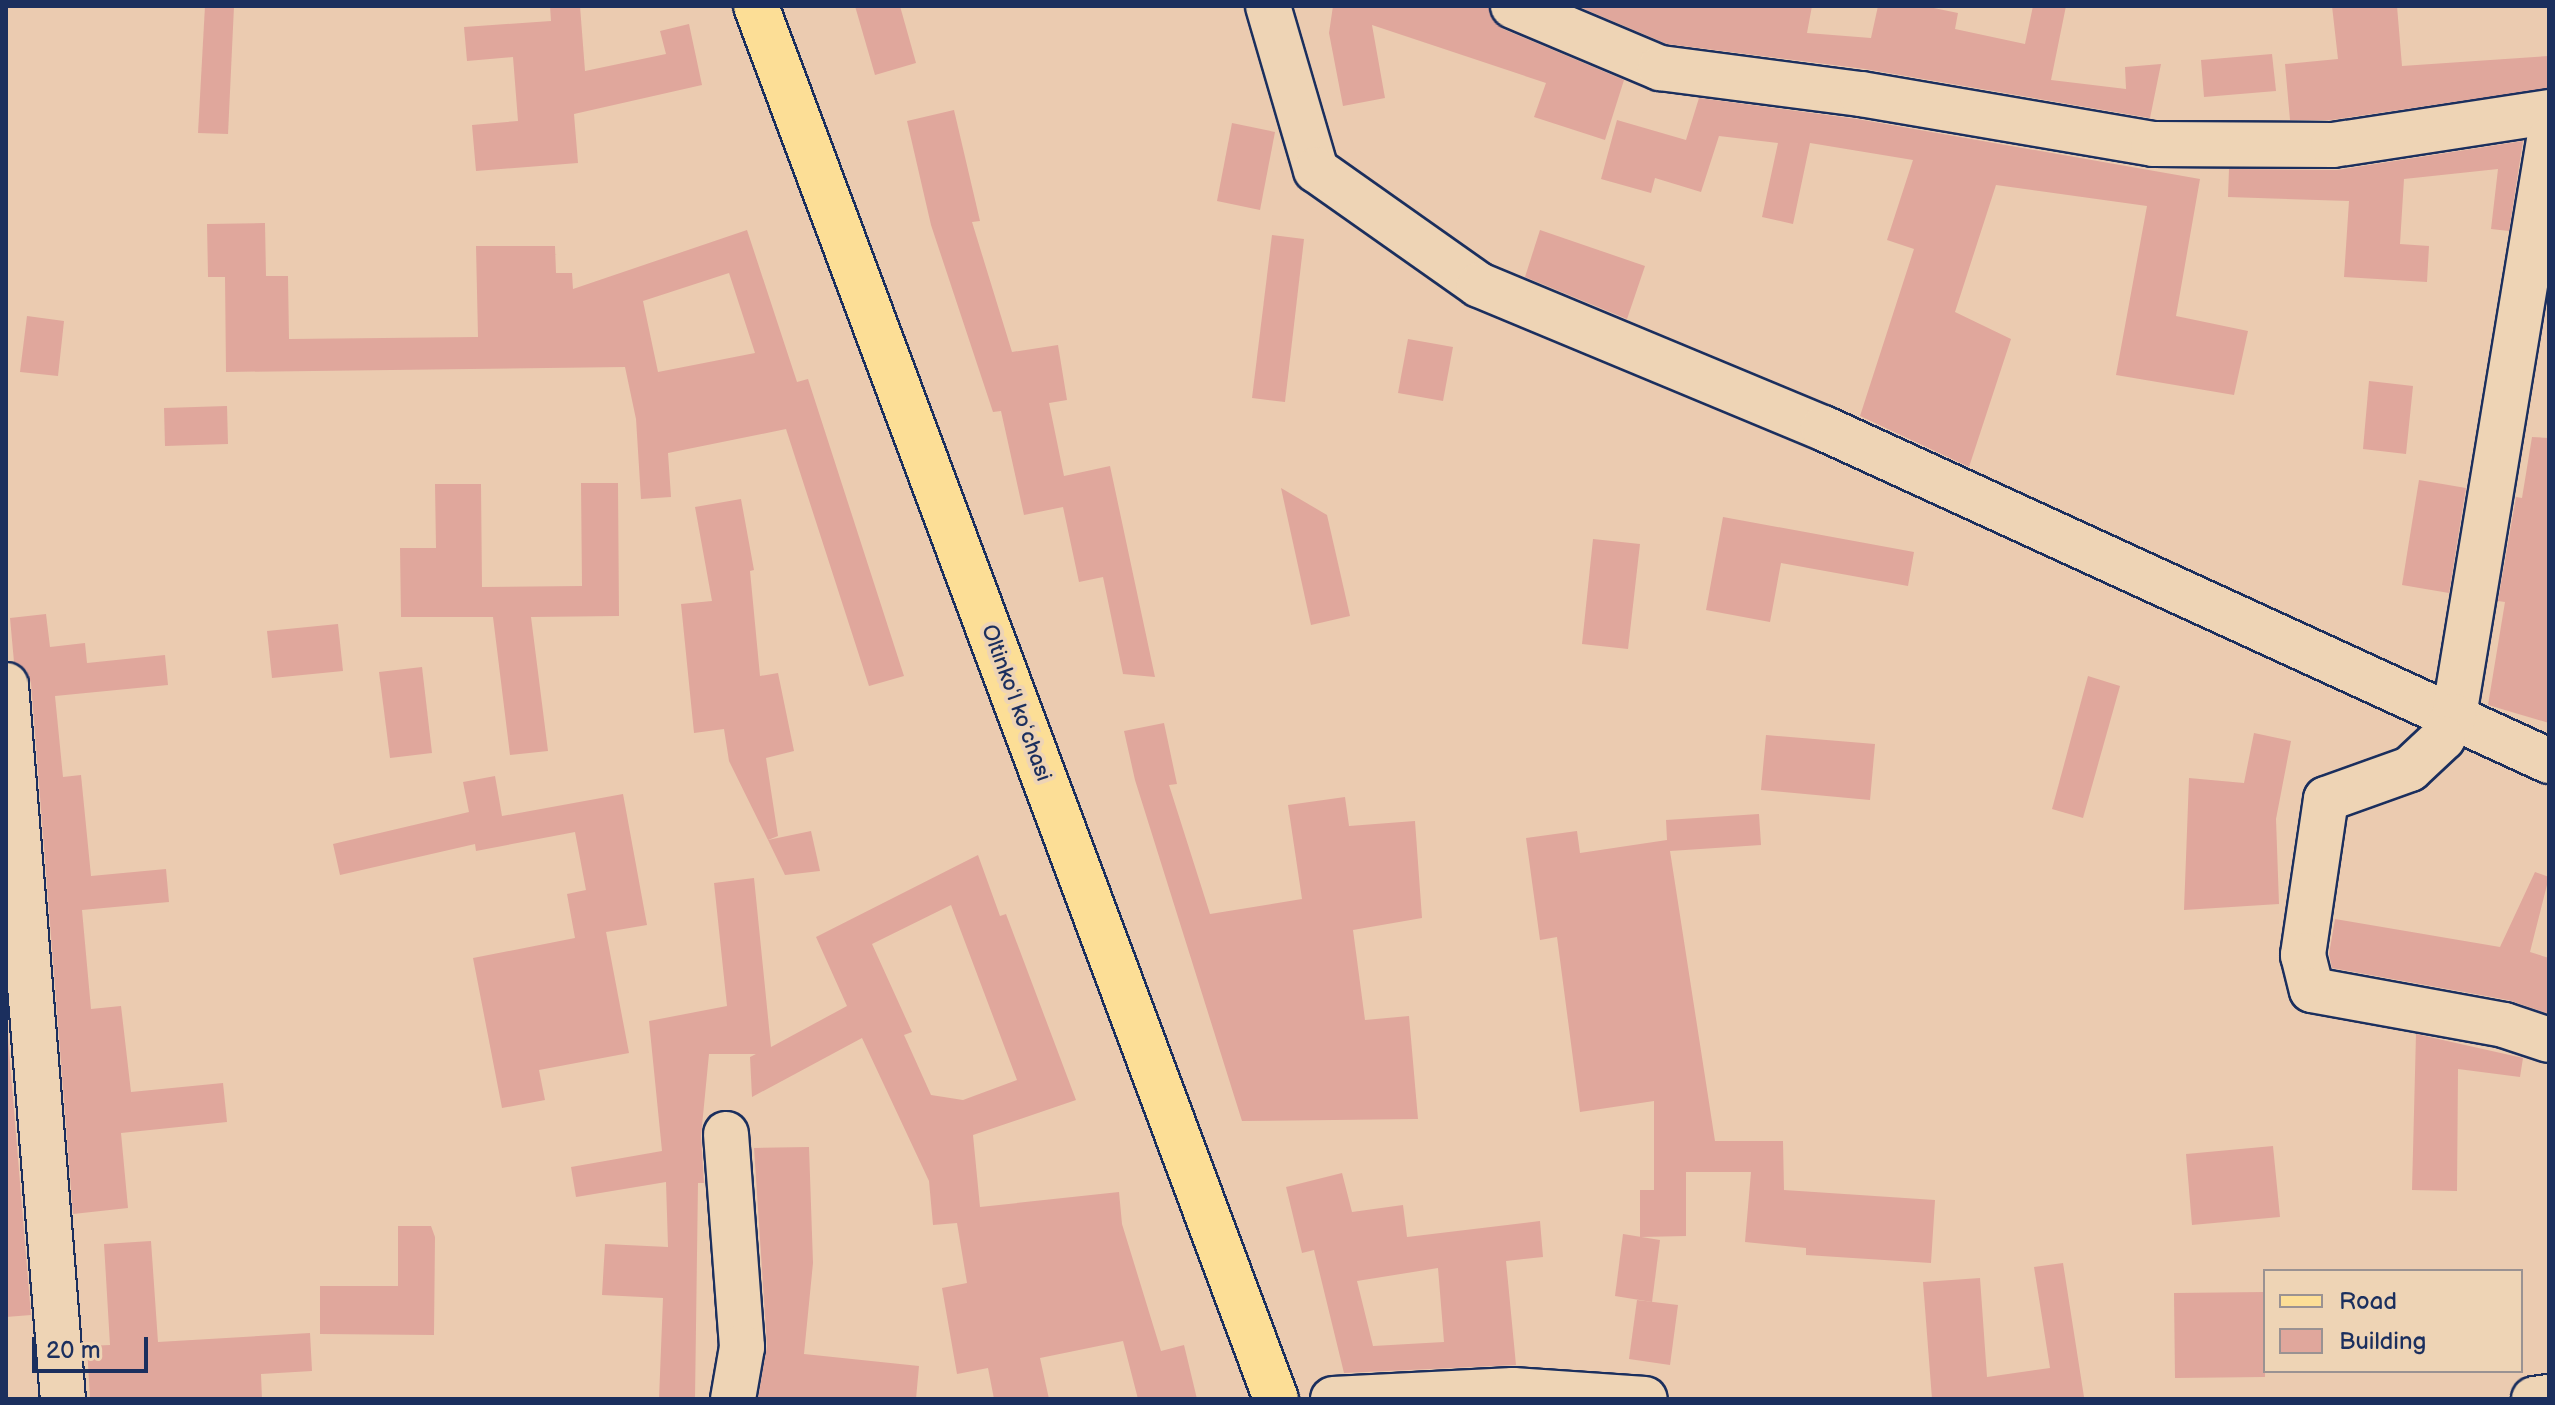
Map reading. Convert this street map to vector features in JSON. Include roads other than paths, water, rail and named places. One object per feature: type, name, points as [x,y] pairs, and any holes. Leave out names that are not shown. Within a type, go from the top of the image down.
[{"type":"main road","name":"Oltinkoʻl koʻchasi","points":[[756,6],[1276,1399]]},
{"type":"street","points":[[1268,6],[1316,170],[1479,285],[1823,428],[2549,761]]},
{"type":"street","points":[[1513,6],[1660,68],[1861,94],[2153,144],[2333,145],[2549,112]]},
{"type":"street","points":[[2549,140],[2454,716],[2443,738],[2410,769],[2326,799],[2303,955],[2312,990],[2504,1025],[2549,1040]]},
{"type":"street","points":[[6,685],[63,1399]]},
{"type":"street","points":[[726,1134],[742,1347],[733,1399]]},
{"type":"street","points":[[1333,1399],[1513,1390],[1645,1399]]},
{"type":"street","points":[[2534,1399],[2549,1397]]}]
